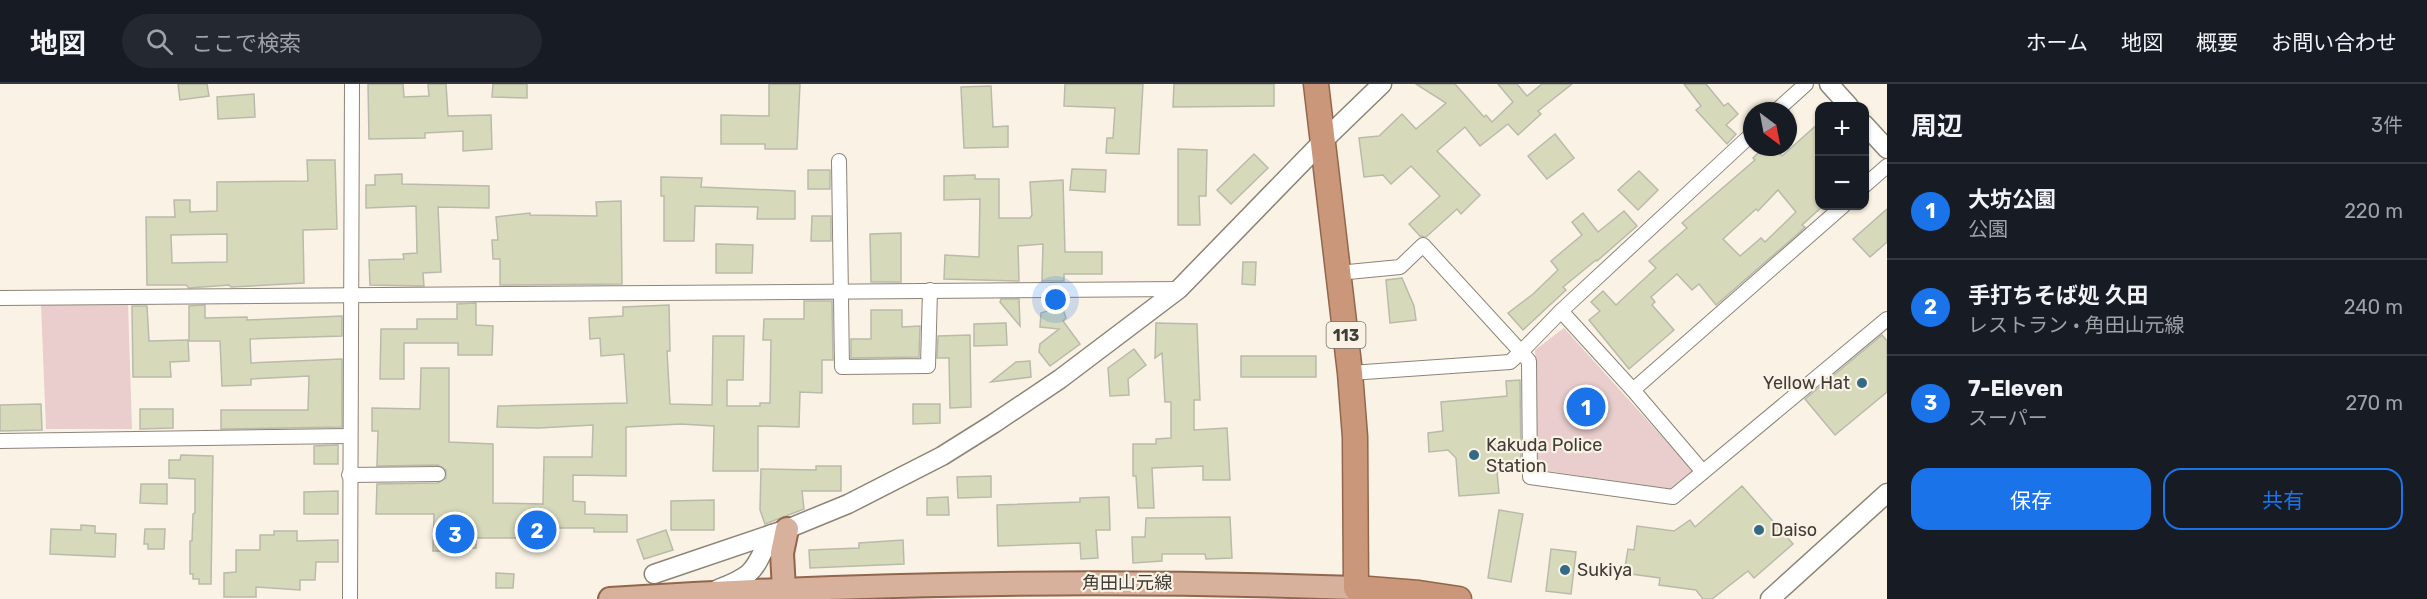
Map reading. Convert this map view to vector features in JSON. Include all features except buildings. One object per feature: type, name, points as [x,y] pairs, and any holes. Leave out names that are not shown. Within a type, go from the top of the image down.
[{"type":"highway","name":"113","points":[[1316,84],[1350,373],[1355,437],[1356,594]]},
{"type":"highway","points":[[1356,594],[1409,592],[1459,599]]},
{"type":"main road","points":[[779,531],[784,590]]},
{"type":"main road","name":"角田山元線","points":[[610,599],[784,590],[1177,583],[1356,594]]},
{"type":"street","points":[[350,599],[349,436],[353,294],[352,84]]},
{"type":"street","points":[[654,574],[779,531],[884,487],[942,456],[1060,379],[1179,289],[1322,141],[1382,84]]},
{"type":"street","points":[[1786,102],[1806,84]]},
{"type":"street","points":[[1829,84],[1845,102]]},
{"type":"street","points":[[1869,129],[1887,149]]},
{"type":"street","points":[[1350,373],[1510,362],[1561,311],[1743,142]]},
{"type":"street","points":[[839,161],[842,367],[928,366],[930,290]]},
{"type":"street","points":[[1869,182],[1887,166]]},
{"type":"street","points":[[1633,390],[1838,210]]},
{"type":"street","points":[[1338,273],[1400,267],[1423,245],[1529,361],[1530,477],[1673,497],[1887,319]]},
{"type":"street","points":[[0,298],[1179,289]]},
{"type":"street","points":[[1561,311],[1703,472]]},
{"type":"street","points":[[0,441],[349,436]]},
{"type":"street","points":[[349,475],[438,474]]},
{"type":"street","points":[[1770,599],[1887,493]]},
{"type":"street","points":[[708,593],[748,575],[756,567],[779,531]]},
{"type":"shaded area","points":[[41,304],[128,304],[132,429],[46,429]]},
{"type":"shaded area","points":[[1564,328],[1693,471],[1671,489],[1541,470],[1538,463],[1535,350]]},
{"type":"place","name":"Yellow Hat","points":[[1862,383]]},
{"type":"place","name":"大坊公園","points":[[1586,407]]},
{"type":"place","name":"Kakuda Police Station","points":[[1474,455]]},
{"type":"place","name":"手打ちそば処 久田","points":[[537,530]]},
{"type":"place","name":"Daiso","points":[[1759,530]]},
{"type":"place","name":"7-Eleven","points":[[455,534]]},
{"type":"place","name":"Sukiya","points":[[1565,570]]}]
